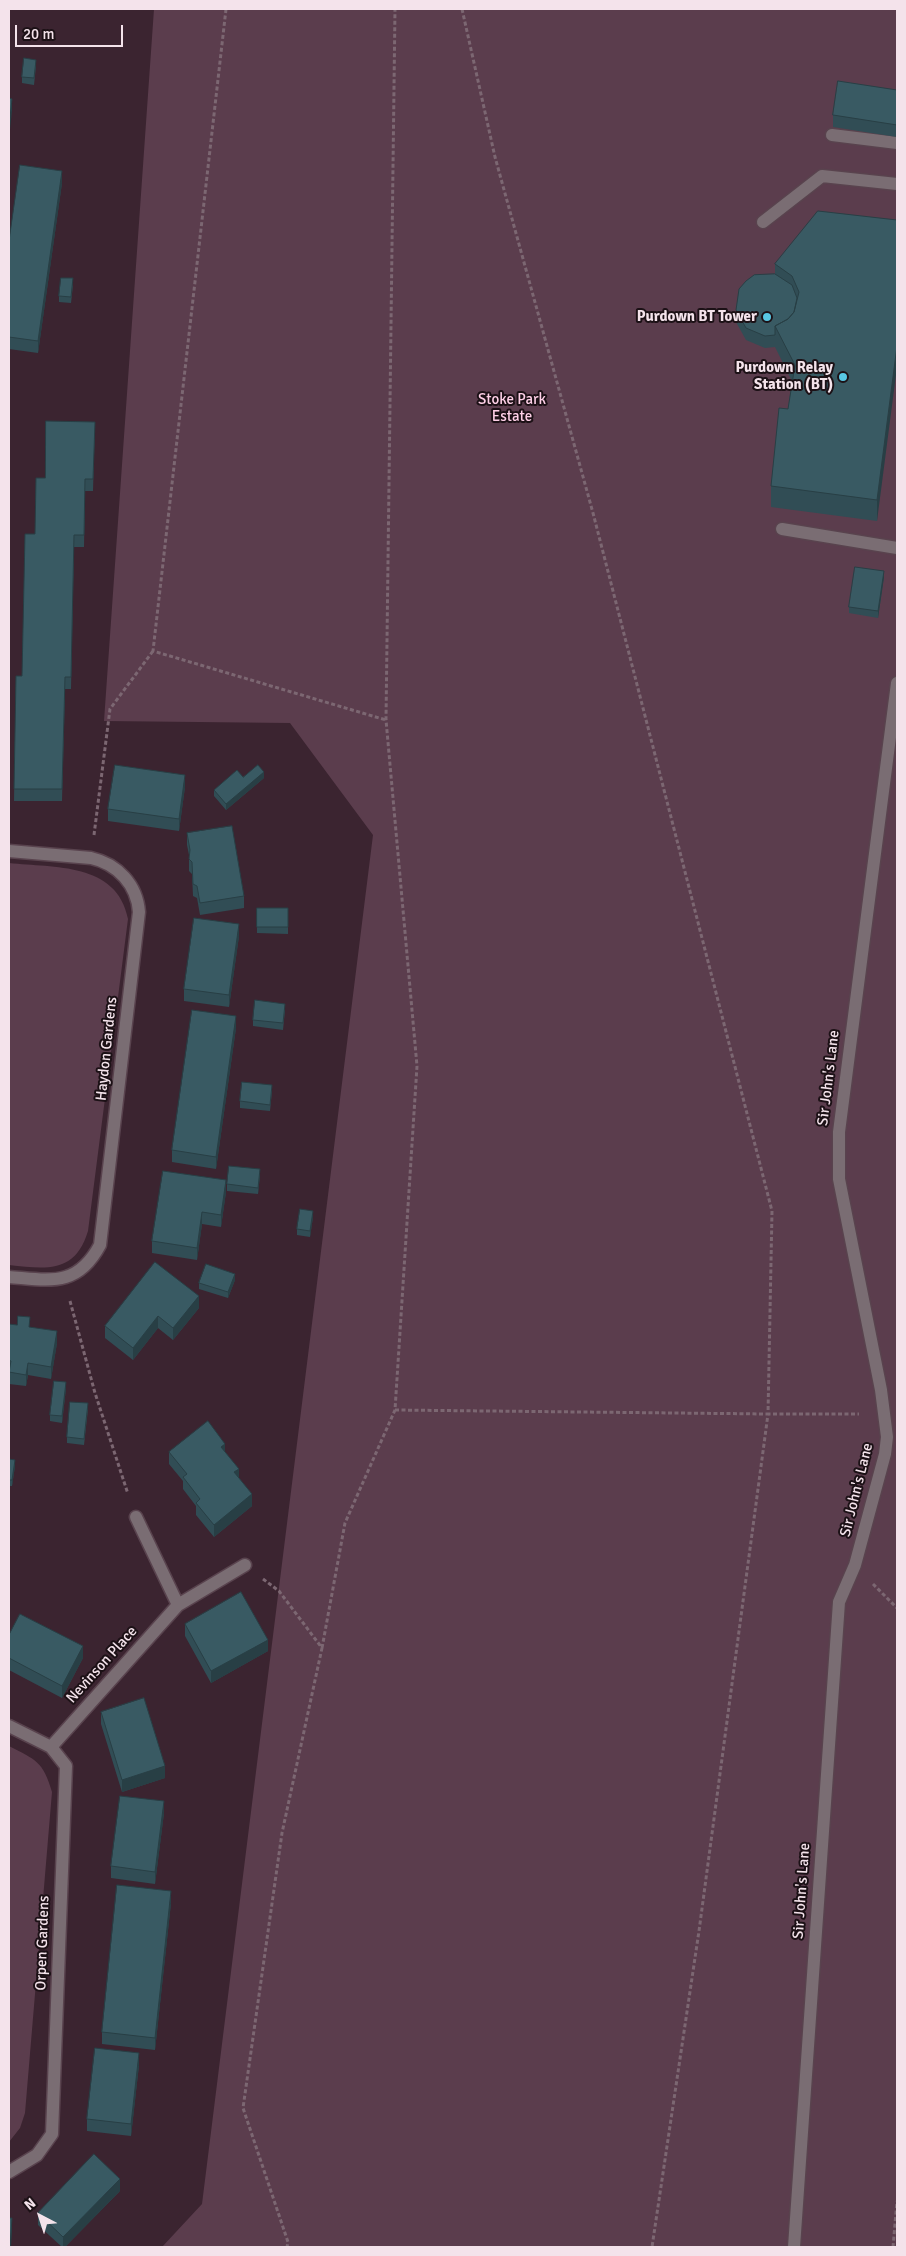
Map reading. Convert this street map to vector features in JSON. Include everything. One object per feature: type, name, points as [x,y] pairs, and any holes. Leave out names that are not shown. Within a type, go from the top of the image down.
[{"type":"street","points":[[832,135],[897,143]]},
{"type":"street","points":[[763,222],[822,176],[897,184]]},
{"type":"street","points":[[782,529],[897,548]]},
{"type":"street","name":"Sir John's Lane","points":[[794,2247],[839,1602],[855,1565],[885,1454],[885,1414],[839,1179],[838,1155],[845,1079],[897,683]]},
{"type":"street","name":"Haydon Gardens","points":[[9,850],[91,858],[114,867],[126,878],[135,891],[139,912],[103,1236],[96,1254],[80,1269],[64,1279]]},
{"type":"street","points":[[9,1277],[64,1279]]},
{"type":"street","points":[[136,1517],[178,1605]]},
{"type":"street","name":"Nevinson Place","points":[[51,1747],[178,1605],[245,1565]]},
{"type":"street","name":"Orpen Gardens","points":[[9,1726],[51,1747],[66,1766],[52,2134],[37,2155],[9,2172]]},
{"type":"path","points":[[91,858],[110,709],[153,651],[226,9]]},
{"type":"path","points":[[287,2247],[288,2242],[244,2108],[282,1833],[322,1648],[345,1524],[394,1410],[417,1066],[386,720],[395,9]]},
{"type":"path","points":[[462,9],[495,157],[593,513],[772,1211],[768,1414],[699,1931],[652,2247]]},
{"type":"path","points":[[153,651],[386,720]]},
{"type":"path","points":[[64,1279],[95,1393],[136,1517]]},
{"type":"path","points":[[394,1410],[885,1414]]},
{"type":"path","points":[[855,1565],[897,1608]]},
{"type":"path","points":[[279,1591],[322,1648]]},
{"type":"path","points":[[894,2247],[897,2201]]},
{"type":"green space","name":"Stoke Park Estate","points":[[154,9],[897,9],[897,2247],[162,2247],[202,2204],[373,835],[290,723],[104,721]]},
{"type":"green space","points":[[9,863],[64,868],[81,871],[97,878],[111,887],[122,900],[128,919],[88,1231],[75,1255],[67,1262],[58,1266],[9,1265]]},
{"type":"green space","points":[[9,1746],[32,1759],[42,1768],[52,1792],[25,2113],[20,2128],[9,2142]]},
{"type":"building","points":[[24,58],[36,60],[34,78],[22,77]]},
{"type":"building","points":[[838,81],[897,90],[897,125],[833,115]]},
{"type":"building","points":[[9,98],[12,99],[9,127]]},
{"type":"building","points":[[20,165],[62,171],[38,341],[9,337],[9,241]]},
{"type":"building","name":"Purdown Relay Station (BT)","points":[[818,211],[897,220],[897,346],[877,500],[771,486],[779,408],[788,409],[795,365],[775,326],[788,319],[794,312],[799,292],[792,276],[775,264]]},
{"type":"building","name":"Purdown BT Tower","points":[[775,274],[792,285],[797,298],[794,312],[788,319],[775,326],[775,335],[765,336],[746,328],[736,310],[739,289],[754,275]]},
{"type":"building","points":[[61,278],[73,278],[71,297],[59,296]]},
{"type":"building","points":[[46,421],[95,422],[93,479],[85,479],[84,535],[74,535],[71,677],[65,677],[62,789],[14,789],[16,676],[22,676],[25,534],[35,534],[36,478],[45,478]]},
{"type":"building","points":[[855,567],[884,571],[878,611],[849,607]]},
{"type":"building","points":[[115,765],[185,775],[179,819],[108,809]]},
{"type":"building","points":[[258,765],[264,772],[226,804],[214,790],[237,770],[243,777]]},
{"type":"building","points":[[232,826],[244,896],[200,903],[197,886],[193,884],[192,862],[189,859],[190,850],[187,833]]},
{"type":"building","points":[[257,908],[288,908],[288,927],[257,927]]},
{"type":"building","points":[[194,918],[239,924],[229,995],[184,989]]},
{"type":"building","points":[[255,1000],[285,1004],[283,1023],[253,1020]]},
{"type":"building","points":[[192,1010],[236,1016],[216,1157],[172,1150]]},
{"type":"building","points":[[242,1082],[272,1085],[270,1105],[240,1101]]},
{"type":"building","points":[[229,1166],[260,1169],[258,1188],[227,1184]]},
{"type":"building","points":[[163,1171],[226,1180],[221,1215],[202,1212],[197,1248],[152,1241]]},
{"type":"building","points":[[300,1209],[313,1211],[310,1231],[297,1229]]},
{"type":"building","points":[[155,1262],[199,1296],[173,1328],[158,1316],[133,1348],[105,1326]]},
{"type":"building","points":[[206,1264],[235,1274],[228,1292],[199,1283]]},
{"type":"building","points":[[18,1316],[30,1317],[29,1327],[57,1331],[51,1367],[28,1363],[26,1375],[9,1372],[11,1361],[9,1360],[9,1324],[17,1325]]},
{"type":"building","points":[[54,1381],[66,1382],[62,1416],[50,1415]]},
{"type":"building","points":[[70,1402],[88,1403],[84,1439],[67,1437]]},
{"type":"building","points":[[208,1421],[225,1444],[221,1447],[239,1469],[234,1472],[252,1494],[214,1525],[196,1503],[200,1499],[183,1477],[187,1474],[169,1452]]},
{"type":"building","points":[[9,1459],[15,1460],[12,1480],[9,1480]]},
{"type":"building","points":[[241,1592],[268,1640],[211,1671],[185,1624]]},
{"type":"building","points":[[20,1614],[83,1646],[62,1686],[9,1658],[9,1635]]},
{"type":"building","points":[[144,1698],[165,1766],[122,1780],[101,1712]]},
{"type":"building","points":[[120,1796],[164,1801],[155,1872],[111,1866]]},
{"type":"building","points":[[117,1885],[171,1891],[155,2038],[102,2032]]},
{"type":"building","points":[[95,2048],[139,2053],[131,2124],[87,2119]]},
{"type":"building","points":[[94,2154],[120,2179],[63,2237],[38,2213]]},
{"type":"building","points":[[9,2218],[12,2218],[10,2247],[9,2247]]},
{"type":"place","name":"Purdown BT Tower","points":[[767,317]]},
{"type":"place","name":"Purdown Relay Station (BT)","points":[[843,377]]}]
